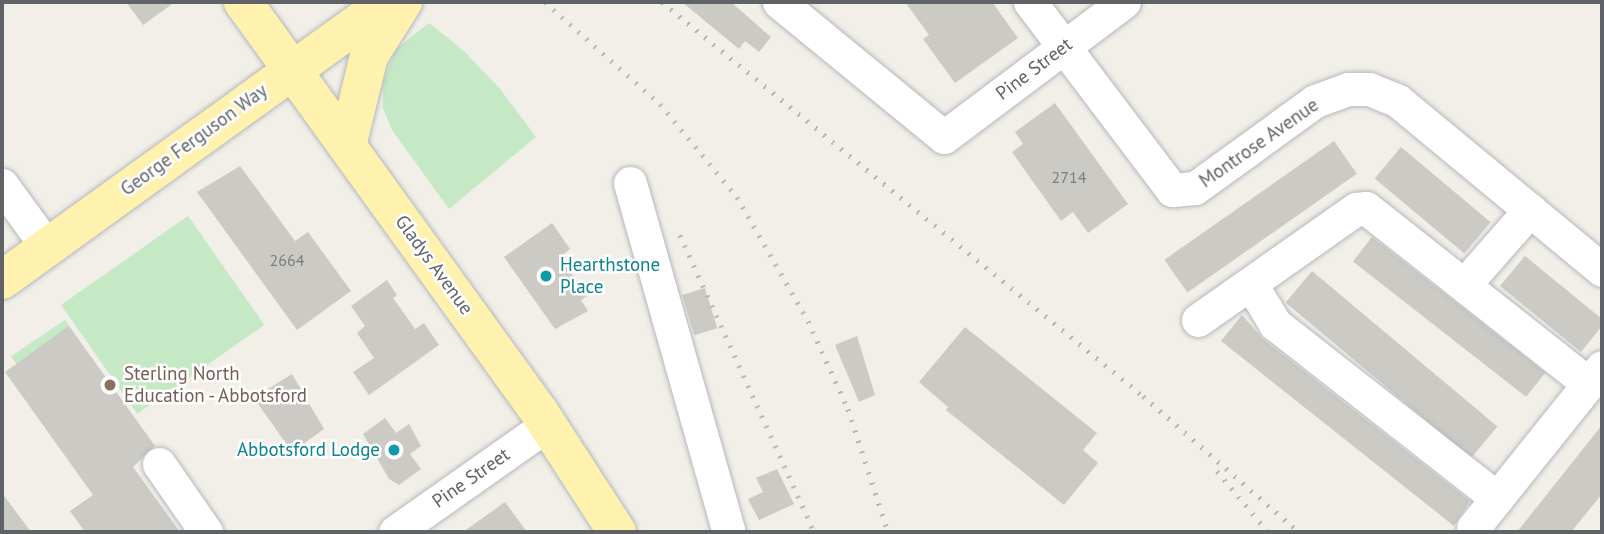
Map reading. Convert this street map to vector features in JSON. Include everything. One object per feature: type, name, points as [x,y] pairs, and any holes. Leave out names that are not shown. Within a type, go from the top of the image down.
[{"type":"main road","name":"Gladys Avenue","points":[[243,2],[548,424],[617,532]]},
{"type":"main road","name":"George Ferguson Way","points":[[2,280],[387,2]]},
{"type":"main road","points":[[347,146],[369,56],[403,2]]},
{"type":"street","name":"Pine Street","points":[[779,2],[944,137],[1124,2]]},
{"type":"street","name":"Montrose Avenue","points":[[1030,2],[1172,190],[1195,188],[1315,101],[1359,88],[1398,101],[1602,270]]},
{"type":"street","points":[[630,183],[729,532]]},
{"type":"street","points":[[2,185],[47,247]]},
{"type":"street","points":[[1198,320],[1356,209],[1366,208],[1464,285],[1596,376],[1473,528]]},
{"type":"street","points":[[1464,285],[1530,210]]},
{"type":"street","points":[[1251,284],[1275,324],[1497,498]]},
{"type":"street","name":"Pine Street","points":[[395,532],[548,424]]},
{"type":"street","points":[[159,464],[206,532]]},
{"type":"green space","points":[[429,23],[464,51],[500,89],[536,137],[449,209],[392,130],[383,108],[383,83],[395,50]]},
{"type":"green space","points":[[188,216],[264,325],[137,414],[61,305]]},
{"type":"green space","points":[[65,320],[84,348],[30,385],[11,356]]},
{"type":"building","points":[[126,2],[175,2],[143,25]]},
{"type":"building","points":[[682,2],[731,2],[771,37],[759,52],[745,41],[739,49]]},
{"type":"building","points":[[905,2],[992,2],[1018,38],[955,83],[923,39],[929,35]]},
{"type":"building","points":[[1055,103],[1128,204],[1088,233],[1073,212],[1061,221],[1012,152],[1023,144],[1015,132]]},
{"type":"building","points":[[1334,141],[1357,174],[1187,292],[1164,260]]},
{"type":"building","points":[[1401,147],[1491,222],[1464,254],[1375,178]]},
{"type":"building","points":[[240,166],[295,241],[308,232],[351,291],[297,330],[197,192]]},
{"type":"building","name":"Hearthstone Place","points":[[552,223],[570,249],[560,257],[587,296],[581,300],[588,311],[555,329],[504,257]]},
{"type":"building","points":[[1372,237],[1545,372],[1526,397],[1353,261]]},
{"type":"building","points":[[1525,256],[1602,319],[1602,326],[1581,352],[1500,286]]},
{"type":"building","points":[[1312,271],[1497,427],[1471,458],[1286,302]]},
{"type":"building","points":[[387,280],[397,295],[393,298],[415,329],[424,323],[439,345],[369,395],[353,372],[374,358],[357,333],[365,326],[351,306]]},
{"type":"building","points":[[705,288],[717,328],[694,335],[682,295]]},
{"type":"building","points":[[1242,315],[1263,339],[1470,501],[1454,526],[1221,341]]},
{"type":"building","points":[[69,326],[155,446],[133,467],[180,532],[85,532],[70,511],[93,495],[5,372]]},
{"type":"building","points":[[965,327],[1097,433],[1083,450],[1098,463],[1064,505],[946,410],[948,407],[919,382]]},
{"type":"building","points":[[857,336],[875,395],[859,402],[835,345]]},
{"type":"building","points":[[292,374],[324,429],[292,452],[254,398]]},
{"type":"building","name":"Abbotsford Lodge","points":[[385,418],[396,433],[409,424],[421,446],[410,454],[421,469],[399,485],[389,479],[363,434]]},
{"type":"building","points":[[1602,425],[1602,494],[1571,532],[1517,532]]},
{"type":"building","points":[[777,469],[794,504],[759,520],[748,499],[763,492],[756,478]]},
{"type":"building","points":[[2,493],[31,532],[2,532]]},
{"type":"building","points":[[505,502],[527,532],[463,532]]},
{"type":"railway","points":[[545,2],[660,104],[737,197],[808,321],[848,409],[888,532]]},
{"type":"railway","points":[[662,2],[1143,396],[1299,532]]},
{"type":"railway","points":[[680,235],[814,532]]},
{"type":"railway","points":[[1217,471],[1268,532]]},
{"type":"place","name":"Hearthstone Place","points":[[546,276]]},
{"type":"place","name":"Sterling North Education - Abbotsford","points":[[110,385]]},
{"type":"place","name":"Abbotsford Lodge","points":[[394,450]]}]
